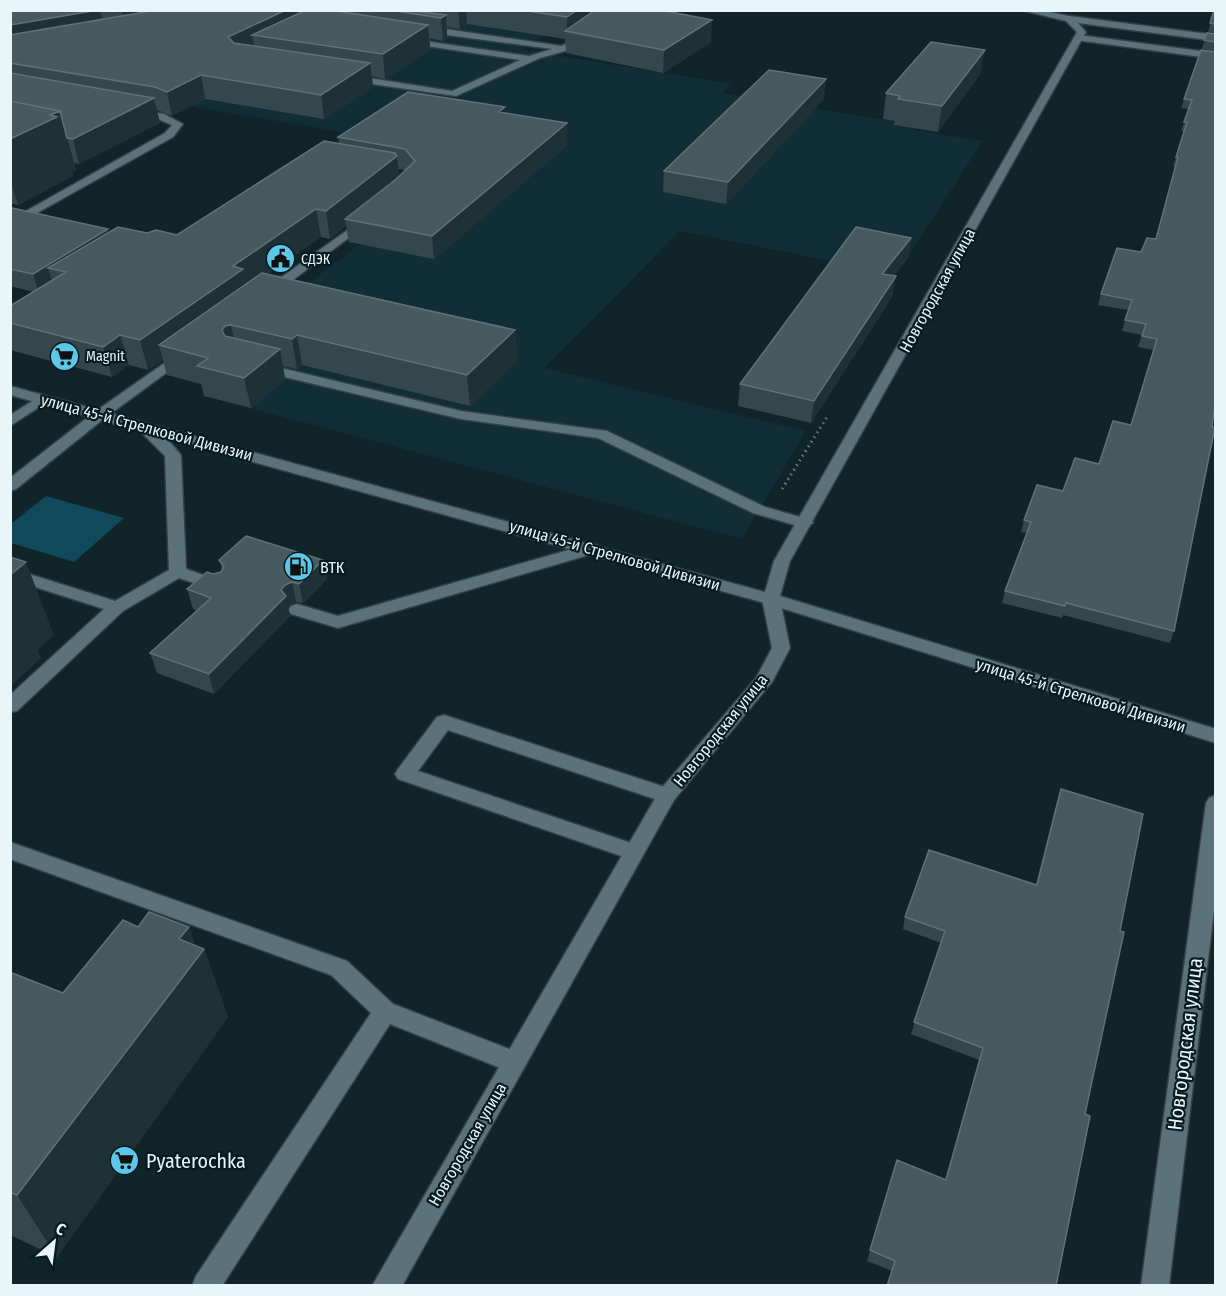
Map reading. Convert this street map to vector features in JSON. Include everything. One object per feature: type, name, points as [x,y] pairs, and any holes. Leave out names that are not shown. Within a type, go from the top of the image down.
[{"type":"street","points":[[340,76],[453,94],[530,59],[566,48],[620,10]]},
{"type":"street","points":[[1025,10],[1215,38]]},
{"type":"street","points":[[1071,15],[1082,32],[1079,38],[1215,56]]},
{"type":"street","points":[[413,28],[566,48]]},
{"type":"street","name":"Новгородская улица","points":[[386,1286],[667,795],[763,682],[781,648],[771,599],[782,561],[1079,38]]},
{"type":"street","points":[[394,39],[530,59]]},
{"type":"street","points":[[12,222],[169,135],[178,124],[160,116],[126,110]]},
{"type":"street","points":[[262,297],[375,213]]},
{"type":"street","points":[[10,486],[101,414],[195,346]]},
{"type":"street","points":[[248,364],[461,416],[602,434],[767,512],[805,523]]},
{"type":"street","name":"улица 45-й Стрелковой Дивизии","points":[[10,390],[593,548],[771,599],[1215,736]]},
{"type":"street","points":[[10,422],[42,399]]},
{"type":"street","points":[[142,426],[172,455],[178,572]]},
{"type":"street","points":[[297,610],[338,622],[593,548]]},
{"type":"street","points":[[10,706],[117,608],[178,572],[218,586]]},
{"type":"street","points":[[10,573],[117,608]]},
{"type":"street","points":[[633,852],[405,774],[444,722],[667,795]]},
{"type":"street","name":"Новгородская улица","points":[[1155,1286],[1215,803]]},
{"type":"street","points":[[10,850],[339,968],[384,1011],[513,1062]]},
{"type":"street","points":[[206,1286],[384,1011]]},
{"type":"path","points":[[767,512],[823,423]]},
{"type":"shaded area","points":[[10,11],[558,11],[524,32],[543,36],[523,50],[731,84],[722,93],[897,122],[915,128],[914,130],[983,141],[896,274],[680,231],[544,368],[806,431],[742,539],[204,396],[215,388],[181,379],[478,155],[11,76]]},
{"type":"shaded area","points":[[46,496],[124,518],[74,562],[11,543],[11,524]]},
{"type":"building","points":[[10,10],[98,10],[10,25]]},
{"type":"building","points":[[157,10],[286,10],[228,37],[234,43],[370,63],[321,95],[201,75],[167,92],[155,87],[10,63],[10,35]]},
{"type":"building","points":[[306,10],[329,10],[428,25],[383,54],[252,35]]},
{"type":"building","points":[[389,10],[407,10],[446,15],[441,18]]},
{"type":"building","points":[[520,10],[577,10],[567,17]]},
{"type":"building","points":[[595,10],[660,10],[712,20],[664,50],[565,31]]},
{"type":"building","points":[[1215,10],[1215,24],[1210,23]]},
{"type":"building","points":[[1207,33],[1215,34],[1215,42],[1204,40]]},
{"type":"building","points":[[931,42],[985,50],[942,106],[898,99],[900,96],[886,93]]},
{"type":"building","points":[[1201,50],[1215,52],[1215,404],[1212,427],[1215,427],[1174,631],[1066,603],[1065,606],[1005,591],[1031,522],[1024,520],[1037,485],[1063,491],[1075,458],[1099,464],[1113,421],[1131,425],[1157,339],[1142,336],[1146,324],[1125,320],[1132,300],[1101,294],[1117,248],[1141,252],[1147,238],[1156,239],[1187,122],[1184,122],[1192,100],[1184,99]]},
{"type":"building","points":[[769,70],[826,79],[728,182],[664,171]]},
{"type":"building","points":[[10,73],[154,98],[73,139],[67,138],[60,111],[10,101]]},
{"type":"building","points":[[408,92],[505,107],[499,112],[567,123],[432,236],[345,219],[395,180],[415,161],[405,149],[338,137]]},
{"type":"building","points":[[10,101],[60,111],[50,115],[57,117],[10,139]]},
{"type":"building","points":[[324,141],[395,153],[397,156],[326,211],[316,209],[233,266],[243,269],[140,340],[120,335],[103,347],[10,323],[10,306],[66,272],[48,268],[118,227],[147,233],[156,230],[177,235]]},
{"type":"building","points":[[10,209],[108,229],[33,274],[10,269]]},
{"type":"building","points":[[856,227],[911,238],[882,274],[896,276],[814,401],[740,384]]},
{"type":"building","points":[[262,273],[515,330],[467,375],[297,335],[292,339],[231,325],[225,326],[222,330],[225,336],[280,349],[244,378],[197,366],[208,358],[159,345]]},
{"type":"building","points":[[246,536],[323,560],[299,584],[292,582],[285,585],[281,590],[286,596],[209,674],[150,653],[211,598],[187,589],[207,572],[213,574],[221,572],[224,566],[219,560]]},
{"type":"building","points":[[10,557],[26,562],[10,575]]},
{"type":"building","points":[[1061,789],[1143,814],[1120,931],[1124,932],[1085,1114],[1090,1116],[1056,1286],[887,1286],[895,1261],[870,1250],[897,1160],[946,1180],[983,1048],[914,1022],[945,931],[905,917],[929,850],[1037,885]]},
{"type":"building","points":[[149,912],[189,927],[179,939],[204,949],[17,1195],[10,1192],[10,972],[63,993],[123,920],[138,927]]},
{"type":"place","name":"СДЭК","points":[[280,259]]},
{"type":"place","name":"Magnit","points":[[65,356]]},
{"type":"place","name":"ВТК","points":[[299,567]]},
{"type":"place","name":"Pyaterochka","points":[[125,1161]]}]
